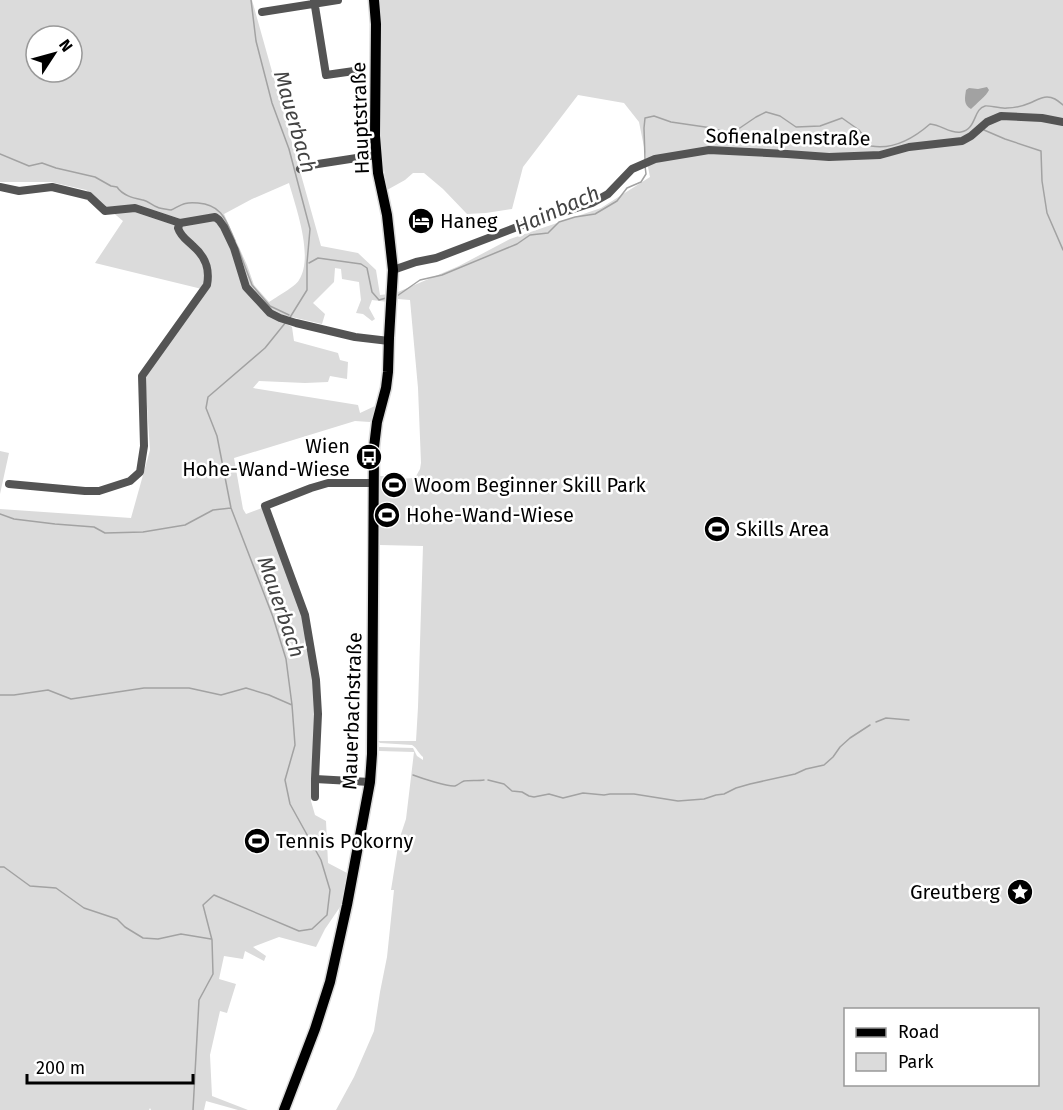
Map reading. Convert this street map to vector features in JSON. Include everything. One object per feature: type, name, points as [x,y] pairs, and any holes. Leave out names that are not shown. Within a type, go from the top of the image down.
[{"type":"main road","name":"Hauptstraße","points":[[374,0],[376,155],[387,215],[393,270]]},
{"type":"main road","name":"Mauerbachstraße","points":[[284,1110],[330,982],[370,782],[375,440],[387,380],[393,270]]},
{"type":"street","points":[[262,12],[338,0]]},
{"type":"street","points":[[315,2],[326,75],[361,70]]},
{"type":"street","name":"Sofienalpenstraße","points":[[393,270],[436,258],[518,227],[592,203],[608,194],[637,166],[668,156],[709,150],[829,158],[871,156],[916,146],[957,142],[967,138],[996,117],[1042,117],[1063,122]]},
{"type":"street","points":[[300,169],[305,166],[376,155]]},
{"type":"street","points":[[0,187],[19,191],[52,187],[89,196],[105,211],[135,208],[180,223],[215,218],[224,227],[234,248],[246,286],[270,313],[296,323],[389,341]]},
{"type":"street","points":[[9,484],[99,491],[130,482],[140,472],[144,446],[142,376],[207,285],[209,274],[206,262],[196,248],[181,236],[178,228],[180,223]]},
{"type":"street","points":[[315,797],[318,714],[316,680],[305,615],[265,506],[328,483],[374,483]]},
{"type":"street","points":[[315,779],[370,782]]},
{"type":"green space","points":[[0,0],[252,0],[321,246],[358,253],[376,270],[380,295],[389,294],[388,302],[372,300],[369,308],[375,319],[372,321],[363,314],[356,313],[361,300],[359,282],[342,279],[341,269],[335,268],[334,282],[313,303],[325,314],[322,324],[287,316],[283,322],[292,327],[294,341],[338,353],[340,360],[348,362],[347,379],[330,376],[328,382],[259,381],[253,388],[358,405],[360,413],[375,406],[370,422],[355,421],[234,458],[243,509],[246,514],[262,508],[303,614],[306,635],[304,643],[310,660],[315,700],[311,801],[315,815],[326,821],[328,863],[347,873],[351,852],[353,852],[333,950],[331,951],[340,907],[316,947],[279,937],[253,947],[266,956],[264,961],[245,951],[243,959],[224,956],[219,979],[236,984],[227,1013],[220,1011],[210,1055],[212,1096],[248,1110],[238,1110],[206,1101],[204,1110],[151,1110],[150,1108],[149,1110],[0,1110],[0,509],[131,518],[150,450],[145,377],[206,290],[95,263],[123,221],[86,190],[51,182],[0,182]],"holes":[[[289,183],[304,246],[303,270],[297,283],[269,302],[254,285],[224,214]]]},
{"type":"green space","points":[[377,0],[1063,0],[1063,1110],[336,1110],[354,1077],[374,1031],[387,957],[394,890],[391,890],[399,840],[406,819],[414,752],[379,751],[379,747],[413,748],[417,756],[423,760],[412,745],[378,741],[416,741],[418,707],[423,546],[380,545],[380,476],[398,479],[415,478],[421,463],[418,388],[410,300],[398,299],[398,292],[459,266],[510,239],[601,208],[650,177],[639,122],[624,103],[578,95],[523,167],[512,209],[467,214],[424,173],[413,173],[387,190],[378,126]]},
{"type":"green space","points":[[0,451],[9,453],[0,494]]},
{"type":"shaded area","points":[[987,87],[989,90],[986,94],[971,109],[968,107],[965,101],[966,90]]},
{"type":"waterway","name":"Mauerbach","points":[[251,0],[256,41],[272,103],[289,149],[310,229],[307,290],[289,319]]},
{"type":"waterway","name":"Hainbach","points":[[645,159],[645,118],[654,116],[671,122],[712,128],[731,134],[766,112],[780,116],[796,127],[820,126],[842,118],[859,130],[871,146],[879,147],[903,142],[930,124],[953,132],[961,132],[970,127],[978,111],[985,106],[1013,108],[1047,97],[1054,98],[1063,105]]},
{"type":"waterway","points":[[984,130],[1041,151],[1042,181],[1047,213],[1063,250]]},
{"type":"waterway","points":[[0,154],[29,166],[42,163],[95,177],[117,187],[125,195],[160,208],[171,210],[190,203],[206,204],[222,215],[235,241]]},
{"type":"waterway","name":"Hainbach","points":[[397,296],[420,280],[442,275],[517,244],[530,235],[548,233],[559,222],[595,214],[617,201],[627,188],[641,182],[646,174],[645,166]]},
{"type":"waterway","points":[[238,248],[252,285],[270,306],[289,315]]},
{"type":"waterway","name":"Hainbach","points":[[309,263],[318,258],[361,264],[367,268],[372,292],[379,300],[386,298]]},
{"type":"waterway","name":"Mauerbach","points":[[193,1110],[199,1000],[213,974],[212,940],[203,905],[214,895],[299,931],[312,929],[327,915],[330,890],[321,860],[290,804],[285,780],[295,745],[286,659],[273,617],[231,508],[217,436],[206,408],[208,397],[265,348],[286,322]]},
{"type":"waterway","points":[[0,514],[14,519],[94,527],[105,533],[143,532],[185,525],[213,510],[231,508]]},
{"type":"waterway","points":[[0,695],[48,690],[71,699],[144,688],[189,688],[221,695],[246,688],[292,705]]},
{"type":"waterway","points":[[876,722],[886,718],[909,720]]},
{"type":"waterway","points":[[488,780],[504,784],[512,791],[534,797],[549,794],[563,798],[583,793],[634,794],[678,801],[704,799],[750,784],[824,765],[850,738],[870,725]]},
{"type":"waterway","points":[[413,775],[452,786],[464,781],[484,780]]},
{"type":"waterway","points":[[0,867],[4,867],[30,886],[56,888],[84,908],[117,919],[143,938],[158,939],[181,934],[211,939]]},
{"type":"place","name":"Haneg","points":[[421,221]]},
{"type":"place","name":"Wien Hohe-Wand-Wiese","points":[[369,457]]},
{"type":"place","name":"Woom Beginner Skill Park","points":[[394,485]]},
{"type":"place","name":"Hohe-Wand-Wiese","points":[[387,515]]},
{"type":"place","name":"Skills Area","points":[[717,529]]},
{"type":"place","name":"Tennis Pokorny","points":[[257,841]]},
{"type":"place","name":"Greutberg","points":[[1020,892]]}]
